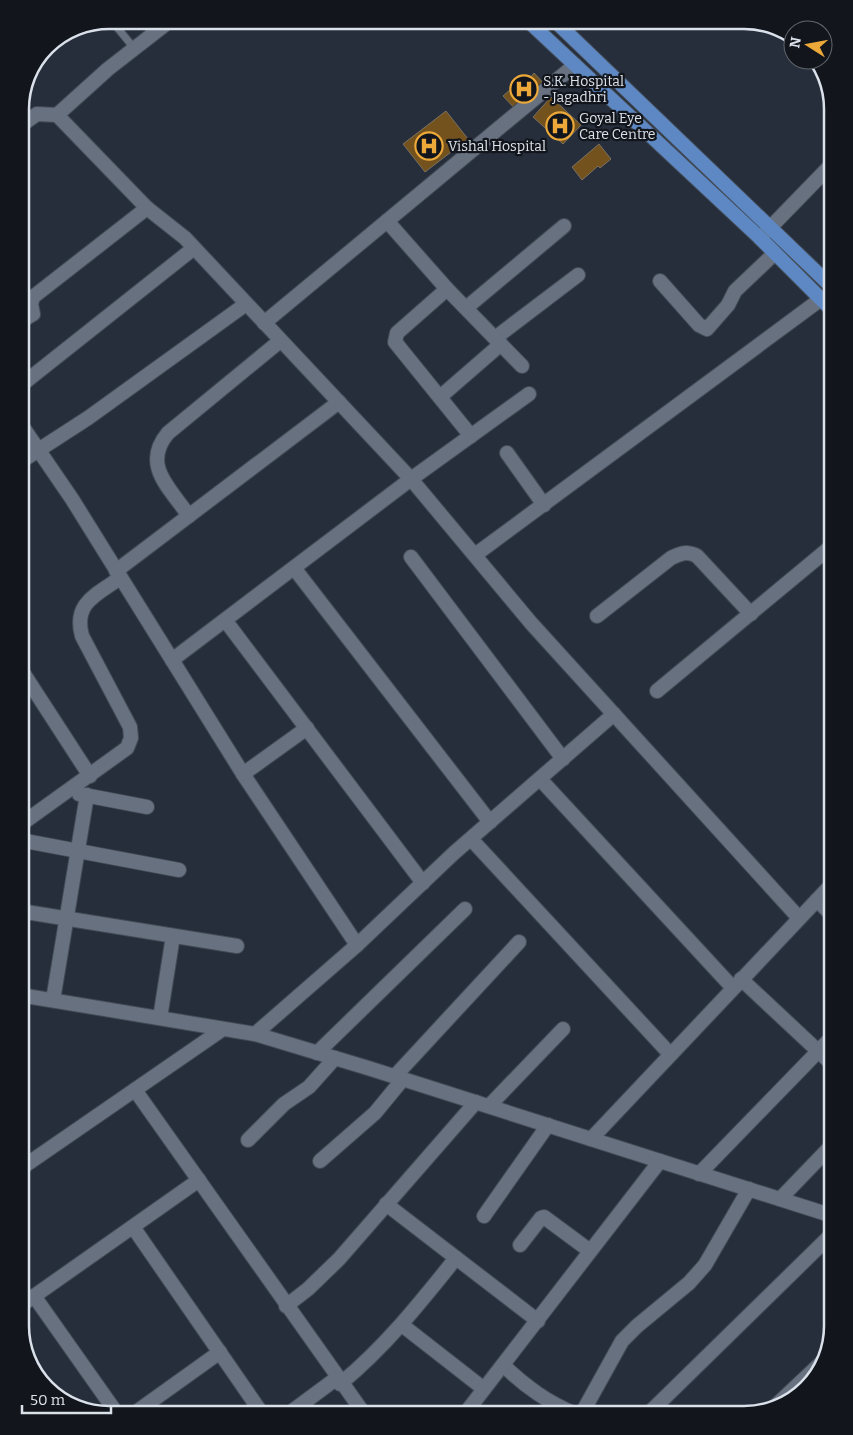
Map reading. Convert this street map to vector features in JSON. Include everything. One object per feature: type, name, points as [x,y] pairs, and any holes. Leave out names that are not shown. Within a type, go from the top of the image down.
[{"type":"main road","points":[[537,29],[760,238],[824,302]]},
{"type":"main road","points":[[563,29],[771,226],[824,279]]},
{"type":"street","points":[[57,115],[134,48],[159,29]]},
{"type":"street","points":[[264,323],[575,65]]},
{"type":"street","points":[[29,120],[37,114],[57,115],[147,208],[185,238],[411,479],[531,623],[800,918]]},
{"type":"street","points":[[760,238],[824,172]]},
{"type":"street","points":[[29,316],[33,314],[33,297],[147,208]]},
{"type":"street","points":[[387,221],[448,289],[522,366]]},
{"type":"street","points":[[466,308],[564,226]]},
{"type":"street","points":[[29,379],[194,248]]},
{"type":"street","points":[[660,281],[699,325],[707,328],[728,304],[735,291],[775,253]]},
{"type":"street","points":[[440,398],[498,341],[578,275]]},
{"type":"street","points":[[448,289],[394,338],[395,342],[472,436]]},
{"type":"street","points":[[475,555],[821,299]]},
{"type":"street","points":[[29,456],[88,418],[246,304]]},
{"type":"street","points":[[189,516],[158,468],[155,458],[158,445],[168,433],[280,341]]},
{"type":"street","points":[[172,660],[411,479],[529,394]]},
{"type":"street","points":[[29,819],[127,748],[131,738],[130,727],[82,636],[78,624],[80,612],[87,602],[189,516],[339,402]]},
{"type":"street","points":[[29,436],[72,499],[243,774],[357,945]]},
{"type":"street","points":[[507,452],[544,505]]},
{"type":"street","points":[[657,691],[824,552]]},
{"type":"street","points":[[598,616],[671,558],[680,553],[689,553],[697,556],[750,614]]},
{"type":"street","points":[[411,557],[563,759]]},
{"type":"street","points":[[294,568],[490,822]]},
{"type":"street","points":[[225,620],[423,883]]},
{"type":"street","points":[[29,682],[90,776]]},
{"type":"street","points":[[254,1034],[357,945],[471,839],[614,714]]},
{"type":"street","points":[[243,774],[307,728]]},
{"type":"street","points":[[540,779],[737,984],[824,1057]]},
{"type":"street","points":[[66,792],[147,806]]},
{"type":"street","points":[[53,1000],[76,850],[87,795]]},
{"type":"street","points":[[471,839],[670,1054]]},
{"type":"street","points":[[29,842],[179,870]]},
{"type":"street","points":[[591,1139],[824,892]]},
{"type":"street","points":[[816,900],[824,908]]},
{"type":"street","points":[[317,1053],[465,909]]},
{"type":"street","points":[[29,912],[237,946]]},
{"type":"street","points":[[160,1018],[173,936]]},
{"type":"street","points":[[320,1161],[374,1113],[399,1078],[519,942]]},
{"type":"street","points":[[29,996],[254,1034],[482,1104],[824,1213]]},
{"type":"street","points":[[29,1164],[223,1029]]},
{"type":"street","points":[[286,1306],[308,1289],[339,1259],[386,1204],[482,1104],[562,1029]]},
{"type":"street","points":[[699,1174],[824,1045]]},
{"type":"street","points":[[248,1140],[284,1104],[308,1087],[335,1058]]},
{"type":"street","points":[[135,1090],[357,1406]]},
{"type":"street","points":[[484,1216],[548,1125]]},
{"type":"street","points":[[780,1199],[824,1153]]},
{"type":"street","points":[[471,1406],[660,1161]]},
{"type":"street","points":[[29,1300],[198,1180]]},
{"type":"street","points":[[585,1406],[622,1341],[637,1326],[689,1283],[705,1265],[749,1190]]},
{"type":"street","points":[[386,1204],[538,1321]]},
{"type":"street","points":[[520,1245],[540,1218],[544,1217],[590,1251]]},
{"type":"street","points":[[133,1227],[257,1406]]},
{"type":"street","points":[[656,1406],[824,1242]]},
{"type":"street","points":[[301,1406],[364,1364],[402,1325],[456,1258]]},
{"type":"street","points":[[34,1296],[112,1406]]},
{"type":"street","points":[[402,1325],[484,1389]]},
{"type":"street","points":[[145,1406],[220,1352]]},
{"type":"street","points":[[503,1364],[529,1389],[559,1406]]},
{"type":"street","points":[[789,1393],[807,1376]]},
{"type":"lane","points":[[118,29],[134,48]]},
{"type":"building","points":[[534,73],[546,86],[517,111],[503,96],[527,75],[530,78]]},
{"type":"building","points":[[551,97],[581,125],[563,144],[533,117]]},
{"type":"building","points":[[446,111],[468,139],[425,172],[403,144]]},
{"type":"building","points":[[599,144],[611,159],[600,168],[598,166],[582,180],[572,167]]},
{"type":"place","name":"S.K. Hospital - Jagadhri","points":[[524,89]]},
{"type":"place","name":"Goyal Eye Care Centre","points":[[560,126]]},
{"type":"place","name":"Vishal Hospital","points":[[429,146]]}]
